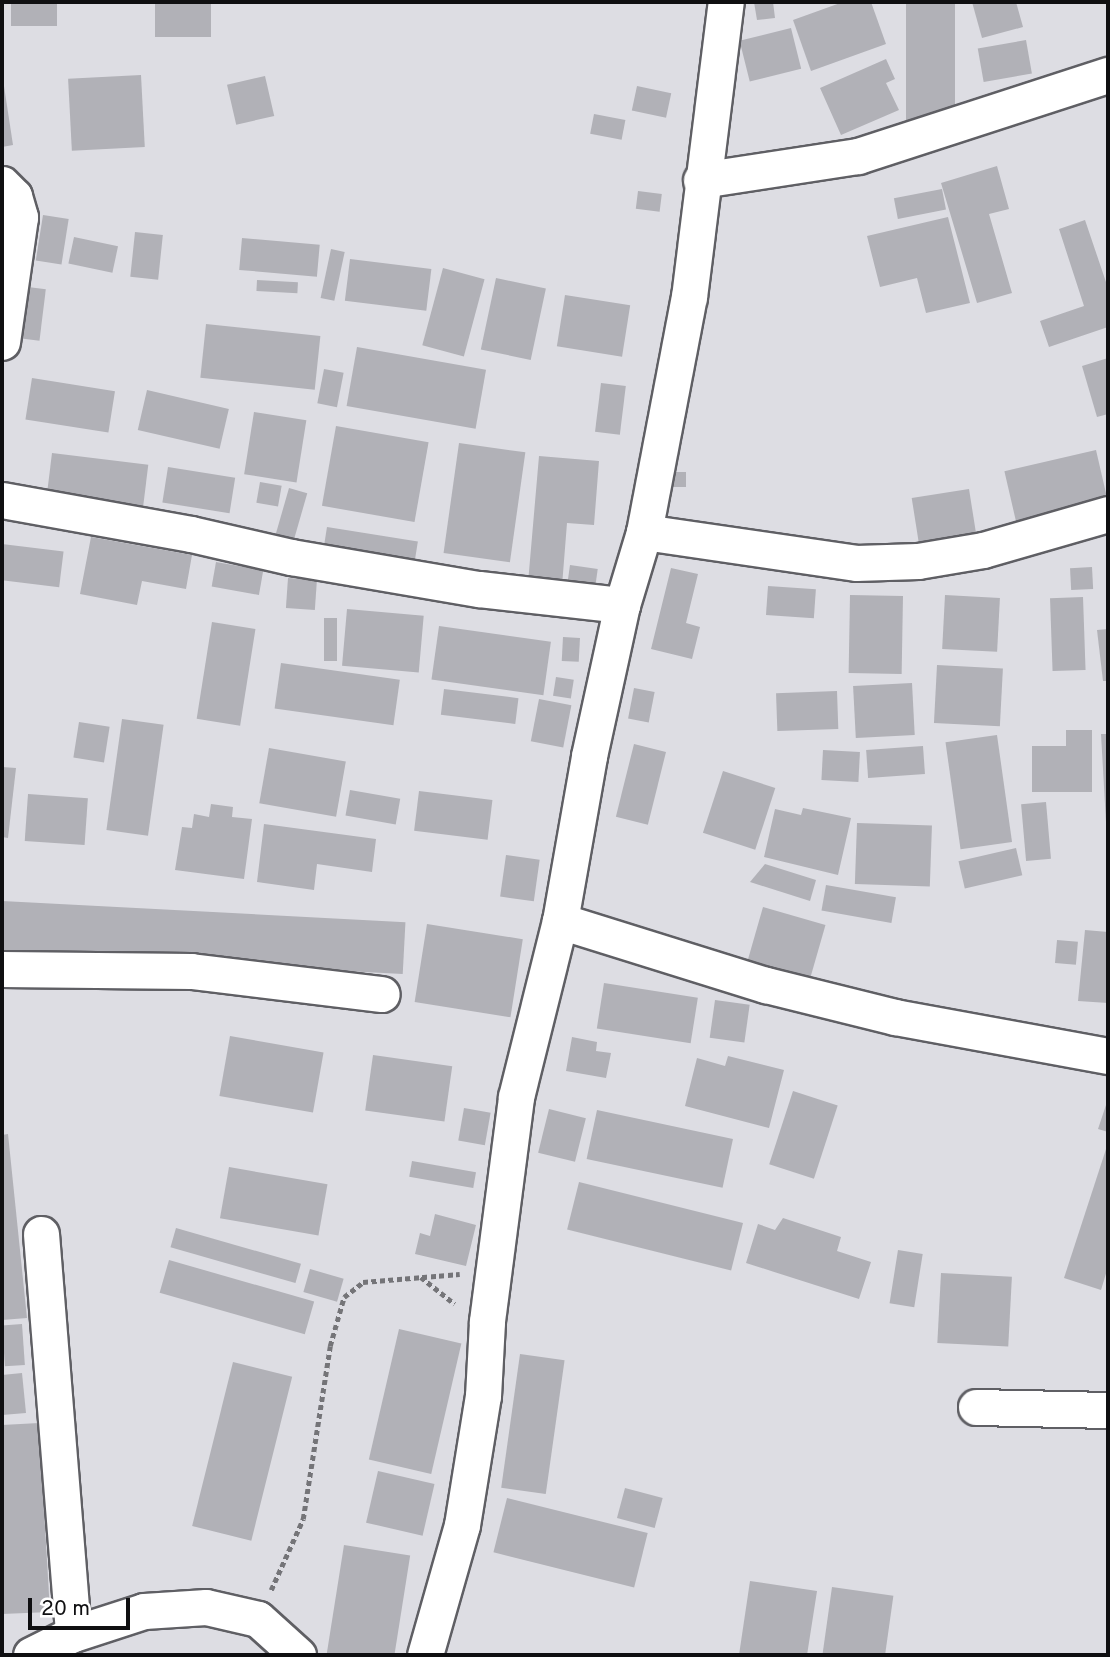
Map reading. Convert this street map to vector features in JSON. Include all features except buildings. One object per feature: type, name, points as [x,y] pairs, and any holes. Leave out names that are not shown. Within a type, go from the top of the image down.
[{"type":"street","points":[[425,1655],[462,1525],[483,1396],[492,1271],[516,1097],[560,921],[589,757],[622,605],[644,533],[689,297],[701,180],[726,2]]},
{"type":"street","points":[[701,180],[858,156],[1108,75]]},
{"type":"street","points":[[2,184],[14,197],[20,217],[2,342]]},
{"type":"street","points":[[2,500],[344,566],[479,589],[622,605]]},
{"type":"street","points":[[644,533],[856,562],[918,561],[983,550],[1108,514]]},
{"type":"street","points":[[560,921],[766,985],[895,1017],[1108,1056]]},
{"type":"street","points":[[2,969],[191,971],[382,994]]},
{"type":"street","points":[[41,1234],[73,1634]]},
{"type":"street","points":[[976,1407],[1108,1410]]},
{"type":"street","points":[[32,1655],[73,1634],[144,1611],[206,1607],[258,1619],[298,1655]]},
{"type":"path","points":[[258,1619],[303,1519],[330,1346],[344,1297],[363,1282],[492,1271]]}]
